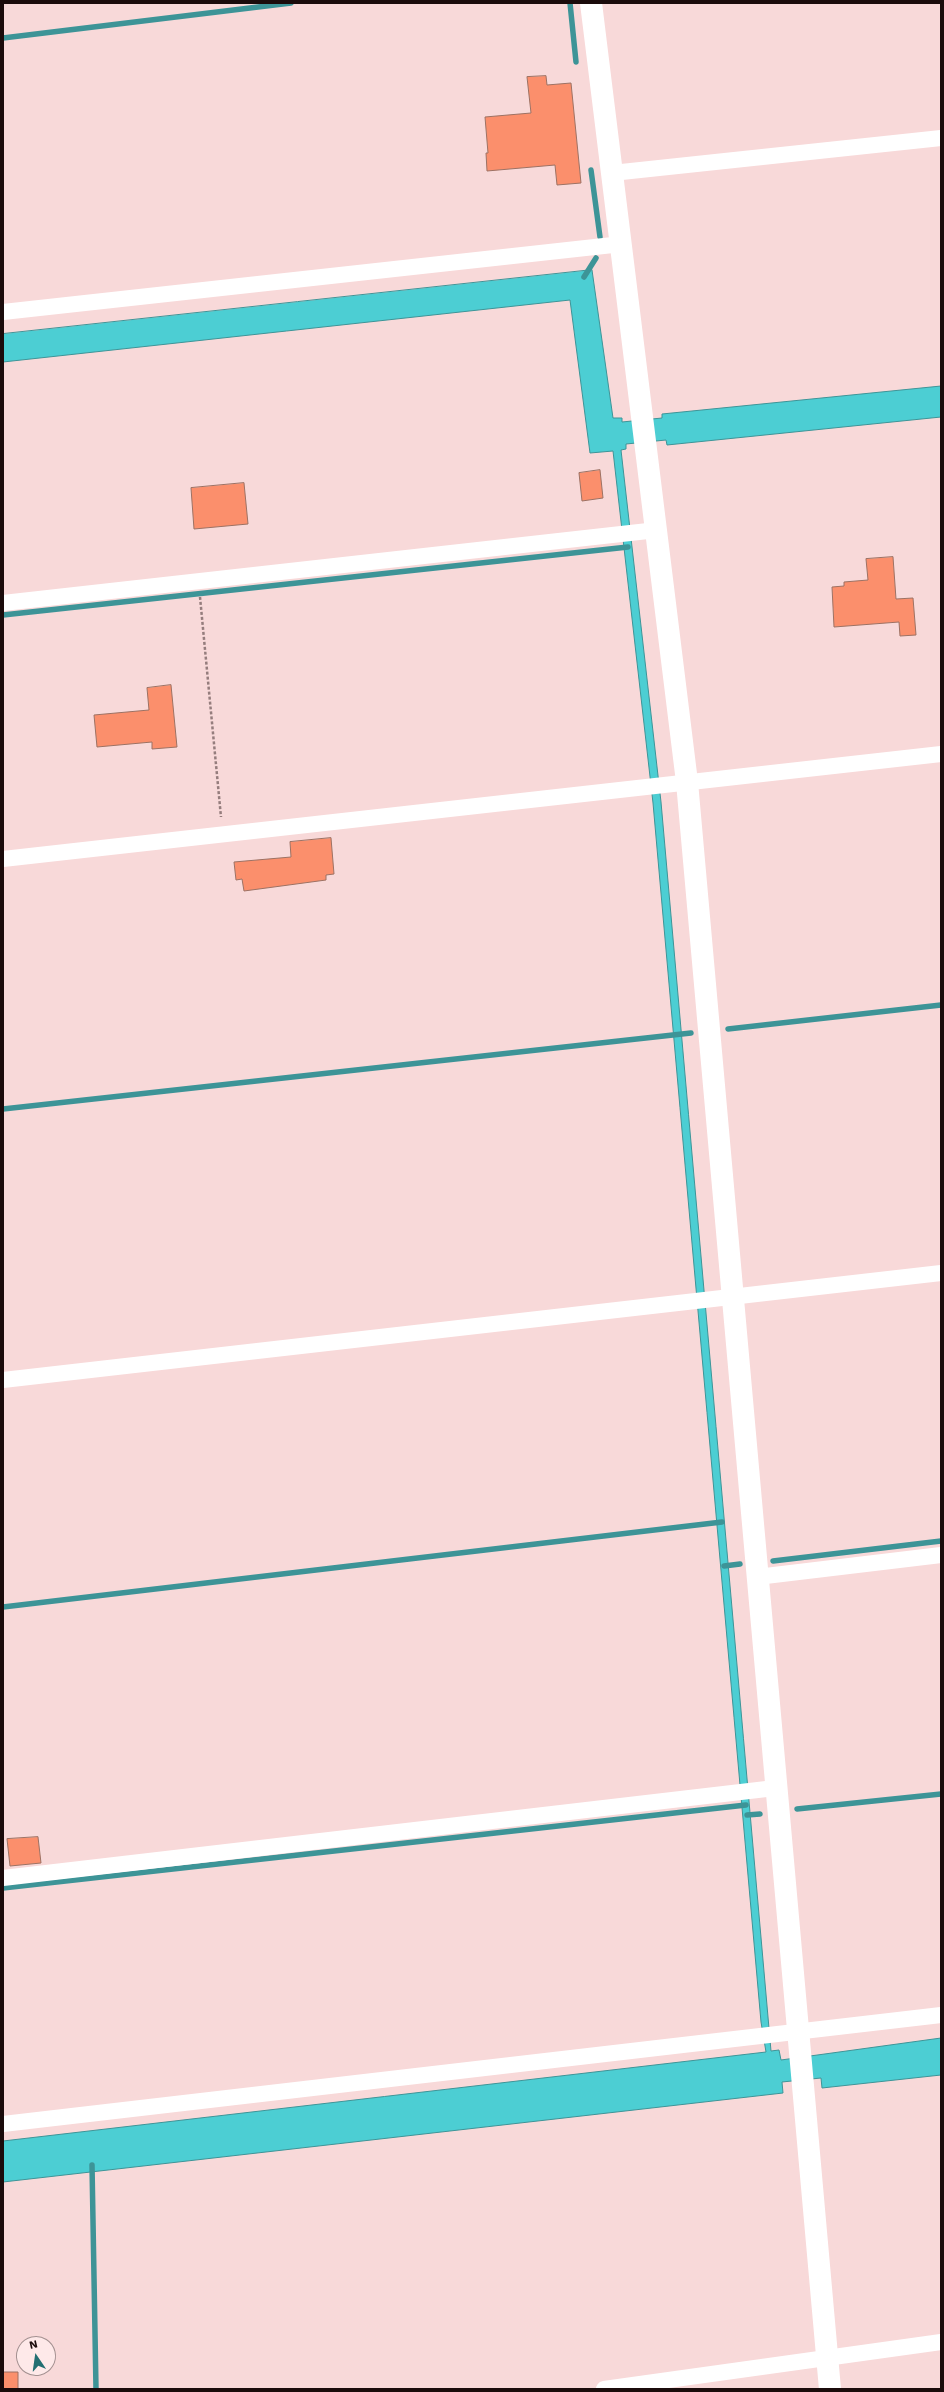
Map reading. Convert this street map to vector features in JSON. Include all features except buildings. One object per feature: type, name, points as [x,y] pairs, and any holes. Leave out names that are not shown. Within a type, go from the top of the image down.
[{"type":"street","points":[[591,3],[647,444],[687,782],[757,1577],[765,1790],[797,2031],[830,2389]]},
{"type":"street","points":[[612,173],[941,138]]},
{"type":"street","points":[[3,312],[622,244]]},
{"type":"street","points":[[3,603],[657,530]]},
{"type":"street","points":[[3,859],[941,754]]},
{"type":"street","points":[[3,1380],[941,1273]]},
{"type":"street","points":[[757,1577],[941,1555]]},
{"type":"street","points":[[3,1878],[765,1790]]},
{"type":"street","points":[[3,2124],[767,2034],[941,2015]]},
{"type":"street","points":[[604,2389],[941,2342]]},
{"type":"path","points":[[201,604],[223,834]]},
{"type":"water","points":[[592,270],[613,418],[622,418],[622,422],[662,418],[662,414],[941,386],[941,417],[667,445],[666,440],[626,444],[626,449],[621,450],[661,802],[771,2051],[779,2050],[781,2060],[941,2038],[941,2075],[822,2088],[821,2078],[782,2082],[783,2093],[3,2182],[3,2141],[766,2052],[761,2022],[653,803],[613,451],[590,453],[570,300],[3,362],[3,334]]},
{"type":"waterway","points":[[3,38],[291,3]]},
{"type":"waterway","points":[[570,3],[576,62]]},
{"type":"waterway","points":[[591,170],[600,237]]},
{"type":"waterway","points":[[584,277],[596,258]]},
{"type":"waterway","points":[[3,615],[628,547]]},
{"type":"waterway","points":[[728,1029],[941,1005]]},
{"type":"waterway","points":[[3,1109],[691,1033]]},
{"type":"waterway","points":[[3,1607],[722,1522]]},
{"type":"waterway","points":[[773,1561],[941,1541]]},
{"type":"waterway","points":[[724,1566],[740,1564]]},
{"type":"waterway","points":[[797,1809],[941,1794]]},
{"type":"waterway","points":[[3,1888],[746,1805]]},
{"type":"waterway","points":[[747,1815],[760,1814]]},
{"type":"waterway","points":[[92,2165],[96,2389]]}]
